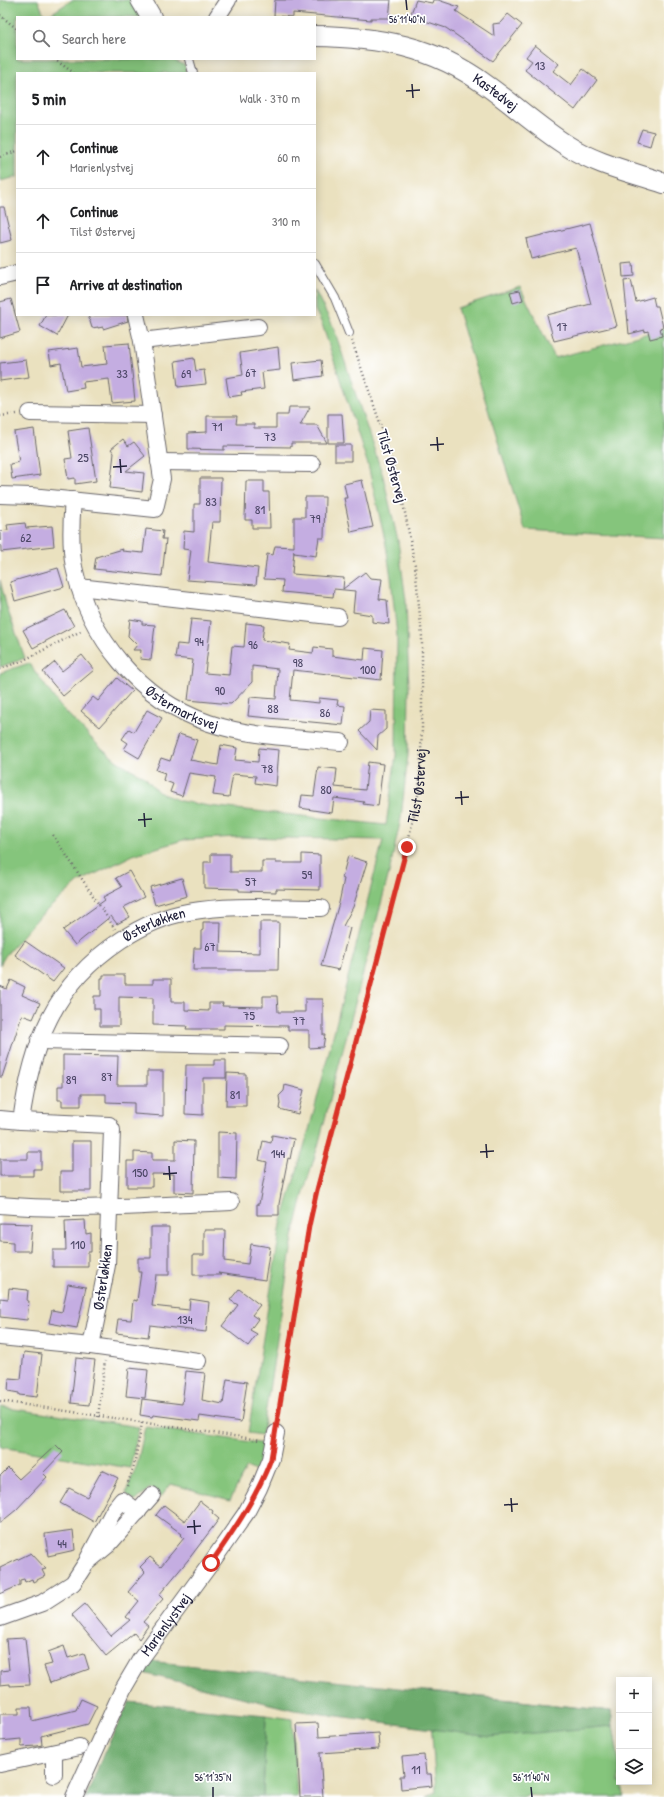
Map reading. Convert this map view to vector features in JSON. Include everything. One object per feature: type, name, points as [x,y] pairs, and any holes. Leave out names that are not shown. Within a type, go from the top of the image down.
[{"type":"street","points":[[141,0],[150,16]]},
{"type":"street","points":[[218,16],[228,0]]},
{"type":"street","name":"Kastedvej","points":[[316,36],[350,37],[394,42],[416,48],[439,58],[485,84],[566,145],[590,158],[664,183]]},
{"type":"street","points":[[0,277],[16,273]]},
{"type":"street","points":[[0,495],[73,500],[155,509],[162,479],[142,341],[136,316]]},
{"type":"street","points":[[142,341],[258,327]]},
{"type":"street","points":[[30,413],[153,415]]},
{"type":"street","points":[[160,462],[312,464]]},
{"type":"street","name":"Østermarksvej","points":[[73,500],[72,542],[74,566],[79,587],[103,639],[119,660],[138,680],[158,697],[180,711],[208,723],[234,730],[340,742]]},
{"type":"street","points":[[79,587],[338,617]]},
{"type":"street","name":"Østerløkken","points":[[21,1121],[30,1071],[39,1041],[54,1010],[72,982],[100,953],[131,933],[161,919],[186,912],[229,908],[321,908]]},
{"type":"street","points":[[39,1041],[280,1046]]},
{"type":"street","name":"Østerløkken","points":[[0,1119],[109,1125],[112,1130],[107,1265],[99,1347]]},
{"type":"street","points":[[0,1205],[20,1207],[109,1207],[231,1202]]},
{"type":"street","points":[[0,1337],[99,1347],[198,1361]]},
{"type":"street","name":"Marienlystvej","points":[[74,1797],[123,1689],[140,1660],[246,1512],[259,1488],[271,1459],[275,1438]]},
{"type":"street","points":[[86,1563],[109,1544],[152,1495]]},
{"type":"street","points":[[0,1618],[42,1604],[73,1584],[114,1510],[122,1500],[138,1512]]},
{"type":"street","points":[[0,1764],[79,1747]]},
{"type":"street","points":[[54,1753],[54,1775]]},
{"type":"lane","points":[[189,60],[193,72]]},
{"type":"lane","points":[[316,266],[334,298],[349,333]]},
{"type":"path","points":[[0,15],[16,28]]},
{"type":"path","points":[[55,60],[73,72]]},
{"type":"path","points":[[0,157],[16,151]]},
{"type":"path","name":"Tilst Østervej","points":[[275,1438],[309,1226],[317,1190],[407,847],[419,791],[422,729],[422,637],[415,565],[401,492],[383,432],[354,346]]},
{"type":"path","points":[[0,669],[22,661],[95,624]]},
{"type":"path","points":[[53,835],[122,939]]},
{"type":"path","points":[[98,1417],[99,1347]]},
{"type":"path","points":[[0,1401],[142,1423],[275,1438]]},
{"type":"path","points":[[122,1500],[134,1466],[142,1423]]},
{"type":"green space","points":[[0,0],[38,0],[45,16],[16,16],[16,60],[173,60],[186,66],[185,72],[16,72],[16,177],[0,181]]},
{"type":"green space","points":[[72,0],[133,0],[142,16],[48,16]]},
{"type":"green space","points":[[520,287],[555,358],[664,329],[664,538],[525,530],[457,308]]},
{"type":"green space","points":[[316,293],[333,326],[383,476],[398,541],[406,601],[409,688],[408,755],[401,818],[389,873],[293,1237],[262,1435],[248,1433],[281,1224],[309,1130],[383,840],[237,837],[183,840],[133,855],[79,882],[39,917],[5,956],[0,965],[0,673],[29,663],[59,705],[98,745],[117,761],[145,777],[158,792],[180,801],[209,806],[386,825],[396,755],[397,636],[391,578],[386,545],[368,465],[322,324],[316,312]]},
{"type":"green space","points":[[0,580],[7,608],[25,658],[0,667]]},
{"type":"green space","points":[[0,1407],[139,1427],[130,1468],[0,1447]]},
{"type":"green space","points":[[145,1427],[266,1444],[264,1460],[259,1473],[247,1467],[230,1500],[171,1484],[161,1497],[150,1488],[136,1501],[128,1496],[126,1492],[137,1465]]},
{"type":"green space","points":[[149,1661],[611,1711],[613,1726],[490,1737],[294,1710],[143,1673]]},
{"type":"green space","points":[[429,1691],[611,1711],[616,1744],[616,1785],[622,1785],[624,1797],[564,1797],[527,1795],[523,1797],[426,1797],[436,1792]]},
{"type":"green space","points":[[129,1702],[266,1715],[263,1797],[86,1797],[103,1755]]},
{"type":"green space","points":[[266,1715],[292,1719],[297,1797],[263,1797]]},
{"type":"building","points":[[275,0],[391,0],[389,18],[371,18],[371,20],[293,13],[293,16],[274,16]]},
{"type":"building","points":[[416,0],[432,3],[433,0],[438,0],[459,7],[456,11],[494,36],[493,24],[500,23],[508,14],[522,25],[493,61],[446,28],[410,16]]},
{"type":"building","points":[[535,45],[559,64],[553,71],[571,85],[583,69],[597,80],[575,110],[525,70],[532,61],[526,57]]},
{"type":"building","points":[[642,129],[654,132],[650,146],[637,142]]},
{"type":"building","points":[[0,207],[4,207],[12,240],[0,243]]},
{"type":"building","points":[[590,223],[617,326],[554,341],[547,315],[591,304],[576,248],[531,259],[526,239]]},
{"type":"building","points":[[633,263],[634,276],[623,277],[622,264]]},
{"type":"building","points":[[631,280],[636,302],[653,297],[655,306],[658,306],[663,327],[660,328],[662,336],[650,339],[648,331],[645,332],[645,330],[629,334],[624,281]]},
{"type":"building","points":[[520,290],[523,300],[513,303],[510,292]]},
{"type":"building","points":[[11,299],[20,332],[0,338],[0,302]]},
{"type":"building","points":[[45,316],[67,316],[57,336],[40,326]]},
{"type":"building","points":[[88,316],[127,316],[128,321],[103,329],[103,327],[92,328]]},
{"type":"building","points":[[129,343],[135,401],[112,403],[109,379],[83,382],[84,388],[66,391],[61,363],[51,365],[49,352],[78,348],[81,367],[107,364],[105,345]]},
{"type":"building","points":[[278,347],[280,370],[262,372],[264,389],[241,392],[242,395],[229,397],[226,378],[243,375],[240,353]]},
{"type":"building","points":[[194,358],[196,371],[204,370],[206,384],[178,387],[175,361]]},
{"type":"building","points":[[26,360],[29,377],[0,381],[0,363]]},
{"type":"building","points":[[321,360],[323,376],[294,380],[292,363]]},
{"type":"building","points":[[289,407],[310,407],[300,425],[317,425],[327,443],[291,443],[291,447],[224,446],[224,450],[188,449],[188,433],[207,432],[207,416],[237,416],[236,424],[254,424],[254,428],[276,428],[276,415],[288,415]]},
{"type":"building","points":[[328,414],[342,414],[344,443],[328,443]]},
{"type":"building","points":[[88,428],[96,481],[75,484],[75,478],[68,479],[65,459],[72,458],[68,431]]},
{"type":"building","points":[[34,429],[40,475],[12,479],[10,464],[19,462],[14,432]]},
{"type":"building","points":[[123,439],[128,446],[134,442],[145,456],[126,471],[144,473],[142,492],[110,488],[114,453],[111,449]]},
{"type":"building","points":[[335,445],[351,445],[351,461],[335,461]]},
{"type":"building","points":[[200,478],[221,478],[220,522],[212,522],[208,562],[258,568],[256,585],[187,580],[191,550],[183,549],[184,531],[194,532],[194,504],[200,504]]},
{"type":"building","points":[[362,480],[373,527],[351,532],[344,498],[347,498],[344,484]]},
{"type":"building","points":[[246,481],[264,481],[264,492],[269,492],[270,528],[252,528],[252,520],[245,520]]},
{"type":"building","points":[[305,497],[325,497],[324,538],[319,538],[316,556],[294,553],[294,551],[292,574],[344,578],[343,589],[365,572],[370,578],[382,579],[379,599],[387,600],[389,624],[372,622],[372,615],[353,612],[355,591],[334,589],[333,597],[282,592],[283,580],[264,579],[267,554],[273,555],[275,546],[294,547],[294,517],[305,517]]},
{"type":"building","points":[[25,523],[26,528],[52,526],[54,546],[1,552],[0,531],[8,530],[7,525]]},
{"type":"building","points":[[146,529],[163,531],[162,539],[166,539],[162,576],[94,569],[96,557],[123,549],[122,551],[143,553]]},
{"type":"building","points":[[58,568],[64,587],[15,601],[10,582]]},
{"type":"building","points":[[65,610],[74,626],[33,648],[23,630]]},
{"type":"building","points":[[130,619],[142,621],[142,624],[155,625],[151,660],[140,659],[141,650],[133,650],[137,645],[128,636]]},
{"type":"building","points":[[191,619],[211,621],[205,673],[229,675],[232,646],[244,647],[246,623],[264,625],[262,640],[290,644],[289,650],[313,653],[314,647],[332,649],[332,656],[364,660],[365,648],[383,650],[381,680],[293,670],[290,700],[319,703],[319,698],[338,700],[337,705],[345,706],[343,725],[248,716],[250,697],[276,699],[278,669],[252,666],[252,682],[231,704],[188,700],[193,660],[175,658],[177,644],[188,645]]},
{"type":"building","points":[[82,655],[94,670],[63,696],[43,672],[55,662],[62,671]]},
{"type":"building","points":[[117,678],[132,691],[100,727],[81,711],[93,697],[98,701]]},
{"type":"building","points":[[147,710],[162,718],[139,758],[124,749],[128,743],[122,739],[129,729],[134,732]]},
{"type":"building","points":[[370,710],[386,711],[386,729],[378,736],[377,750],[359,731],[369,722]]},
{"type":"building","points":[[179,734],[197,740],[190,760],[218,765],[221,745],[237,748],[235,760],[258,762],[259,748],[279,750],[276,786],[255,783],[256,776],[233,774],[229,797],[213,795],[216,777],[189,773],[182,796],[170,792],[173,784],[163,780],[165,773],[156,770],[161,758],[170,761]]},
{"type":"building","points":[[368,762],[383,764],[378,806],[363,804],[364,802],[334,798],[332,813],[300,808],[302,795],[314,796],[318,767],[337,769],[335,787],[365,790]]},
{"type":"building","points":[[211,854],[230,854],[230,872],[262,872],[262,861],[276,861],[276,863],[302,863],[302,854],[320,855],[320,890],[276,889],[276,892],[204,888],[204,862],[211,862]]},
{"type":"building","points":[[348,856],[367,862],[353,907],[343,926],[350,928],[339,970],[321,966],[339,903],[344,879],[342,878]]},
{"type":"building","points":[[129,871],[144,897],[124,907],[130,917],[117,924],[111,916],[75,945],[63,930],[105,900],[103,897],[122,887],[116,878]]},
{"type":"building","points":[[182,878],[187,896],[155,905],[150,887]]},
{"type":"building","points":[[203,922],[221,922],[220,952],[260,953],[260,922],[279,922],[278,970],[193,970],[194,948],[201,948],[201,931],[203,930]]},
{"type":"building","points":[[25,941],[64,968],[53,982],[15,955]]},
{"type":"building","points":[[103,975],[125,975],[125,984],[153,984],[153,979],[171,979],[171,1002],[185,1002],[185,1010],[209,1011],[209,1003],[223,1003],[222,1006],[263,1007],[263,996],[277,996],[278,1012],[305,1012],[305,999],[323,999],[323,1035],[325,1035],[323,1047],[309,1048],[309,1030],[288,1030],[288,1026],[224,1025],[224,1029],[186,1029],[187,1026],[153,1025],[153,998],[119,997],[119,1026],[100,1026],[100,1009],[94,1009],[94,996],[101,996],[101,978],[103,978]]},
{"type":"building","points":[[11,980],[25,987],[22,995],[40,1003],[33,1019],[22,1015],[2,1077],[0,1077],[0,986],[7,989]]},
{"type":"building","points":[[63,1055],[118,1056],[117,1085],[147,1085],[147,1071],[163,1071],[163,1116],[134,1114],[134,1103],[106,1102],[106,1094],[81,1094],[81,1106],[62,1106],[62,1100],[58,1100],[58,1086],[63,1086]]},
{"type":"building","points":[[214,1060],[226,1060],[226,1078],[203,1078],[203,1115],[185,1114],[186,1065],[214,1065]]},
{"type":"building","points":[[227,1073],[246,1074],[246,1106],[226,1106]]},
{"type":"building","points":[[285,1085],[304,1090],[298,1114],[279,1109],[279,1096],[284,1091]]},
{"type":"building","points":[[218,1132],[237,1133],[236,1179],[218,1178]]},
{"type":"building","points":[[272,1135],[294,1139],[290,1159],[288,1158],[279,1204],[279,1215],[257,1215],[257,1204],[259,1204],[267,1162],[259,1160],[263,1141],[271,1143]]},
{"type":"building","points":[[175,1140],[194,1141],[193,1193],[174,1192],[174,1174],[152,1174],[152,1187],[127,1187],[127,1161],[134,1161],[134,1152],[152,1153],[152,1160],[175,1160]]},
{"type":"building","points":[[72,1141],[91,1141],[91,1191],[60,1191],[60,1172],[72,1172]]},
{"type":"building","points":[[28,1152],[41,1152],[41,1169],[33,1169],[33,1176],[0,1176],[0,1159],[28,1159]]},
{"type":"building","points":[[85,1220],[86,1234],[91,1233],[91,1252],[88,1252],[88,1267],[53,1267],[53,1250],[66,1250],[65,1221]]},
{"type":"building","points":[[0,1223],[32,1224],[30,1251],[13,1251],[13,1242],[0,1241]]},
{"type":"building","points":[[151,1227],[169,1227],[169,1275],[156,1275],[152,1306],[189,1310],[190,1299],[209,1302],[206,1332],[150,1325],[148,1337],[116,1333],[118,1319],[131,1320],[133,1300],[137,1301],[141,1272],[138,1272],[138,1258],[151,1258]]},
{"type":"building","points":[[204,1230],[225,1230],[224,1261],[248,1264],[251,1244],[270,1247],[265,1280],[218,1273],[221,1275],[193,1275],[193,1255],[204,1255]]},
{"type":"building","points":[[68,1284],[86,1287],[77,1328],[49,1323],[52,1310],[62,1312]]},
{"type":"building","points":[[9,1288],[28,1290],[27,1301],[29,1301],[27,1320],[0,1317],[0,1298],[8,1299]]},
{"type":"building","points":[[239,1289],[260,1305],[252,1315],[258,1319],[250,1330],[257,1334],[248,1346],[222,1326],[238,1305],[230,1300]]},
{"type":"building","points":[[24,1352],[42,1354],[37,1397],[19,1395],[19,1393],[8,1391],[9,1378],[21,1379]]},
{"type":"building","points":[[76,1358],[95,1360],[89,1405],[71,1403]]},
{"type":"building","points":[[129,1368],[148,1370],[145,1398],[126,1396]]},
{"type":"building","points":[[186,1371],[205,1373],[202,1400],[223,1404],[227,1379],[247,1382],[241,1422],[200,1416],[199,1421],[153,1415],[152,1417],[140,1415],[142,1399],[182,1404]]},
{"type":"building","points":[[56,1445],[63,1452],[43,1473],[47,1477],[16,1510],[0,1523],[0,1476],[8,1468],[19,1479]]},
{"type":"building","points":[[102,1470],[118,1478],[94,1522],[60,1503],[69,1488],[87,1497]]},
{"type":"building","points":[[200,1501],[213,1511],[212,1513],[219,1519],[159,1595],[163,1599],[143,1622],[148,1626],[139,1639],[134,1633],[106,1656],[72,1615],[85,1604],[111,1636],[130,1620],[126,1617],[139,1601],[128,1592],[145,1572],[140,1567],[150,1557],[161,1566],[184,1538],[181,1535],[182,1534],[156,1515],[164,1505],[185,1521]]},
{"type":"building","points":[[73,1530],[75,1550],[48,1556],[45,1534]]},
{"type":"building","points":[[31,1553],[46,1569],[42,1570],[45,1576],[33,1582],[32,1579],[25,1582],[24,1579],[20,1580],[20,1585],[0,1594],[0,1568]]},
{"type":"building","points":[[25,1638],[30,1685],[0,1685],[0,1671],[9,1670],[6,1639]]},
{"type":"building","points":[[64,1646],[68,1658],[84,1653],[89,1669],[50,1683],[44,1666],[52,1664],[48,1652]]},
{"type":"building","points":[[81,1699],[97,1706],[88,1724],[41,1736],[42,1745],[37,1746],[21,1747],[21,1739],[0,1741],[0,1714],[19,1714],[19,1707],[31,1707],[32,1721],[76,1710]]},
{"type":"building","points":[[318,1723],[319,1737],[378,1733],[379,1749],[320,1753],[323,1797],[300,1797],[296,1724]]},
{"type":"building","points":[[424,1755],[426,1774],[431,1774],[432,1786],[401,1789],[400,1776],[404,1776],[402,1757]]},
{"type":"route","points":[[211,1563],[246,1512],[259,1488],[271,1459],[309,1226],[317,1190],[407,847]]}]
